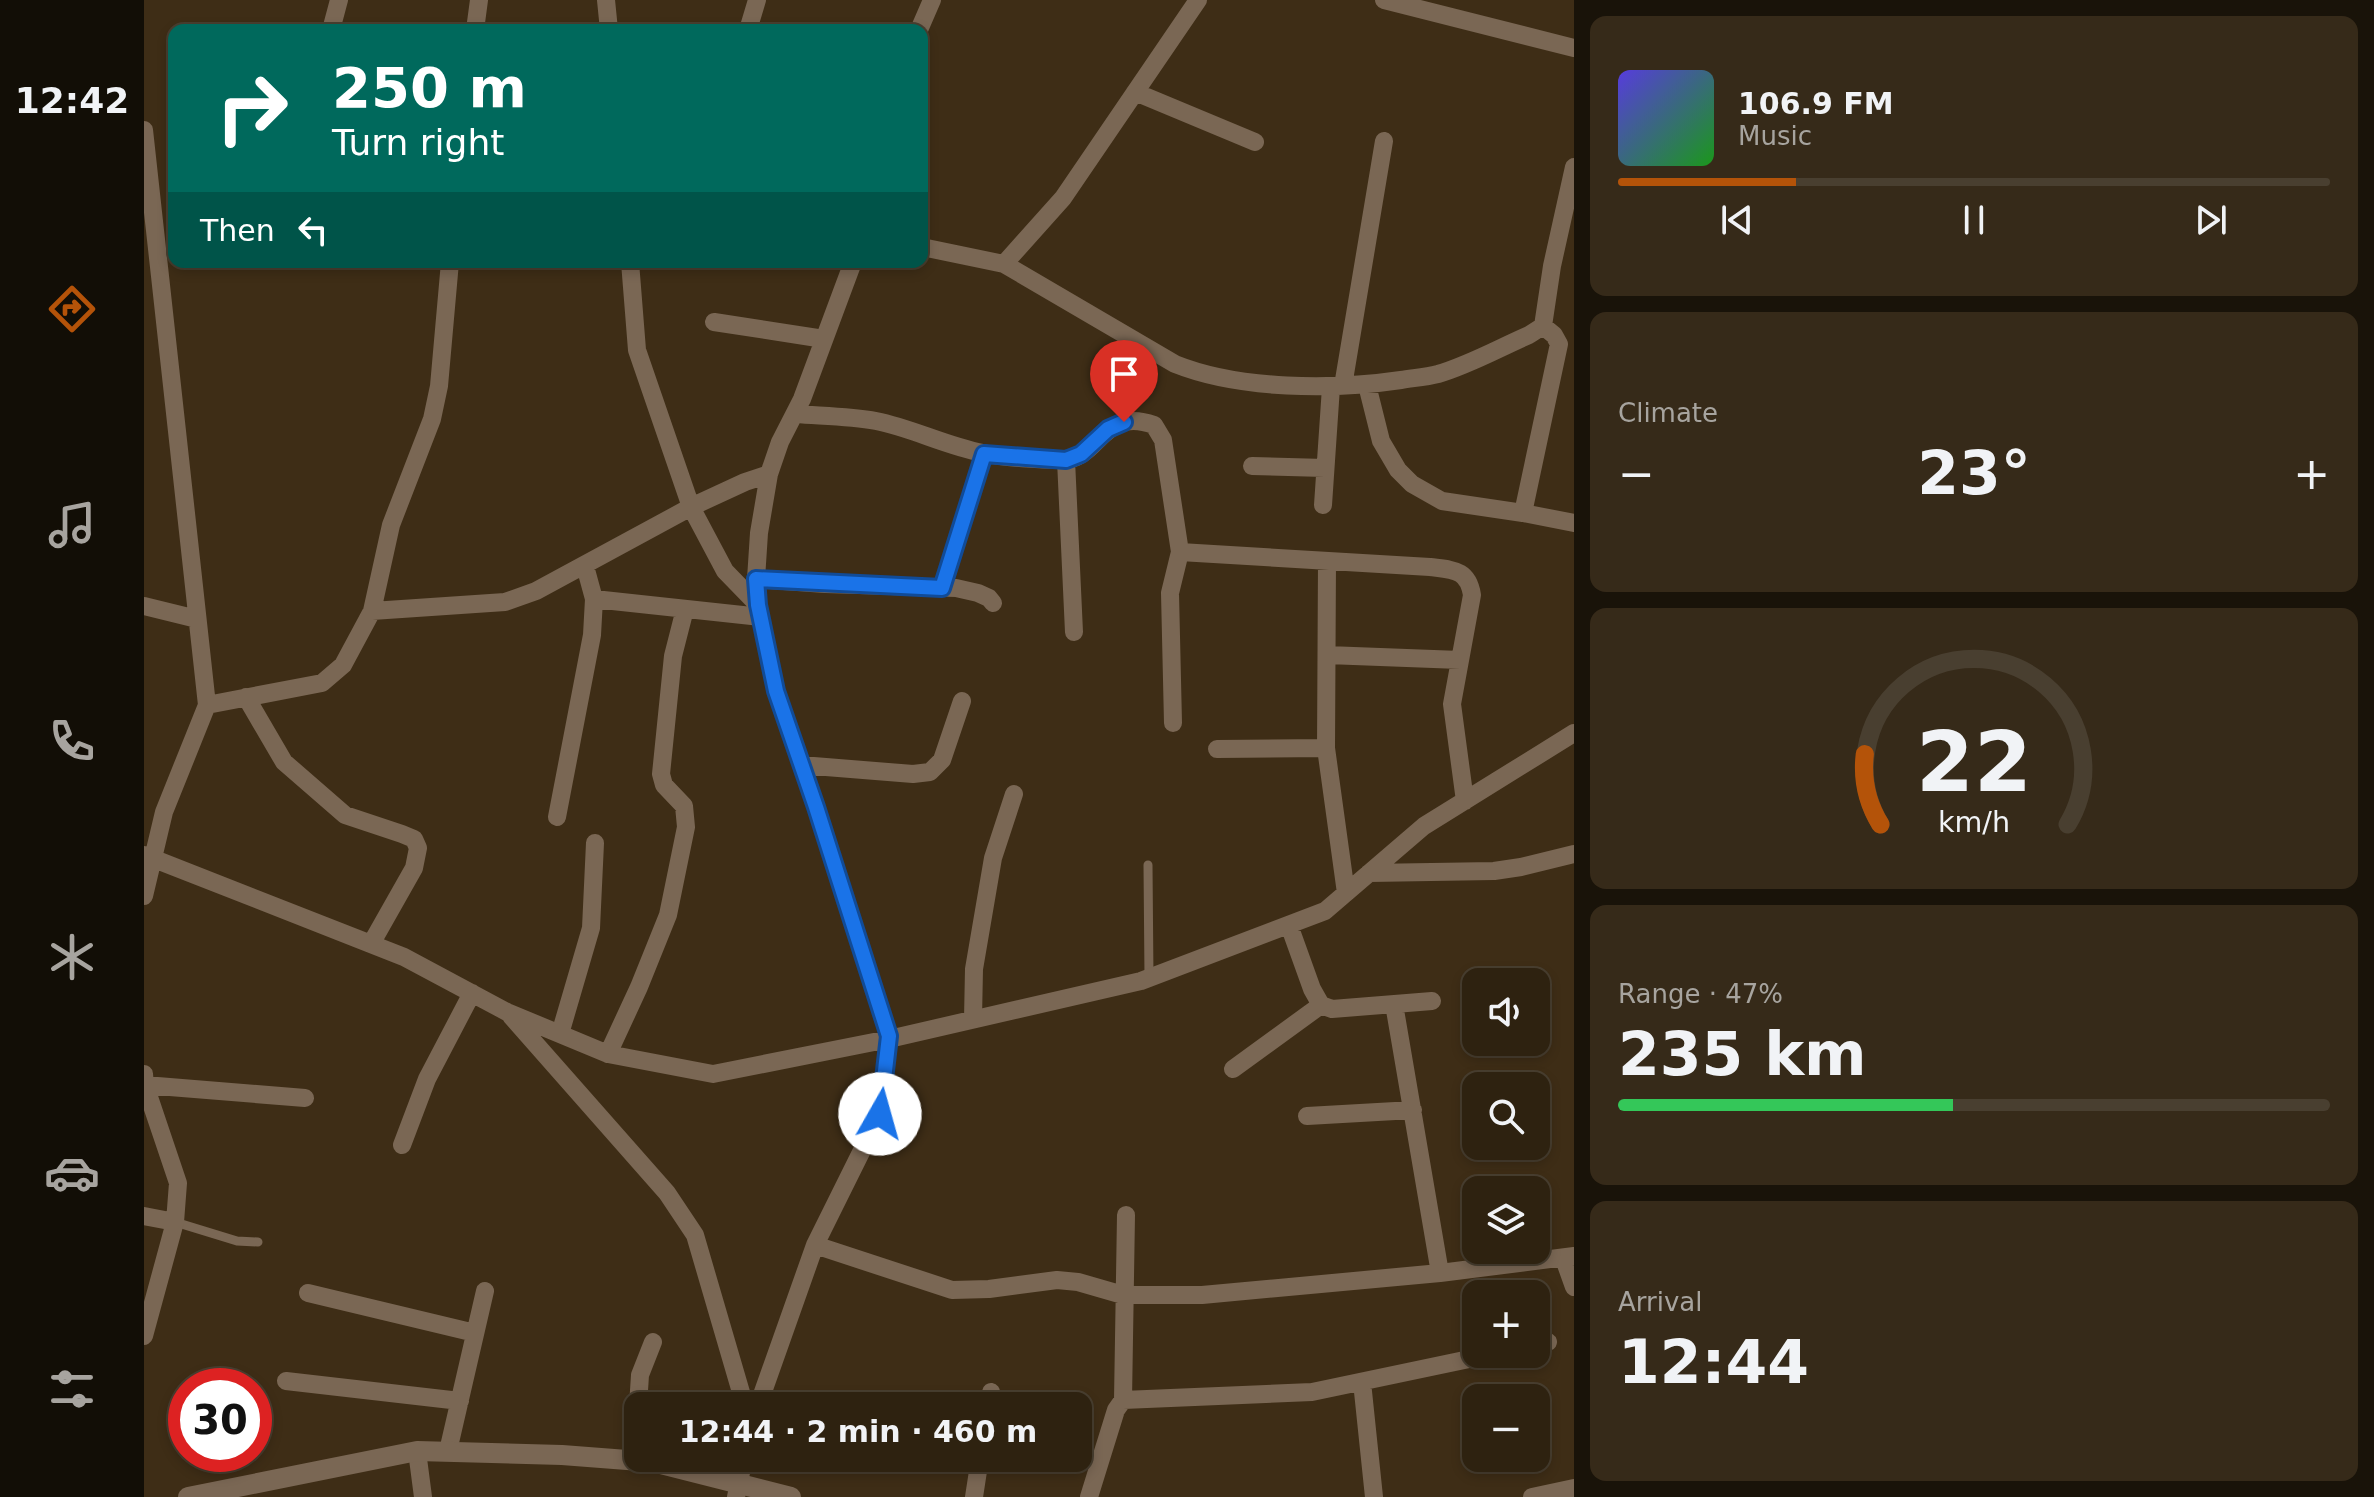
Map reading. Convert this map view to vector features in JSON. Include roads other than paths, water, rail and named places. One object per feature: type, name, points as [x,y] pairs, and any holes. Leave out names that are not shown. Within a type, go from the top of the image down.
[{"type":"street","points":[[333,24],[339,0]]},
{"type":"street","points":[[476,24],[479,0]]},
{"type":"street","points":[[606,0],[608,24]]},
{"type":"street","points":[[750,24],[757,0]]},
{"type":"street","points":[[922,24],[932,0]]},
{"type":"street","points":[[1004,264],[1063,198],[1198,0]]},
{"type":"street","points":[[1384,0],[1574,48]]},
{"type":"street","points":[[1135,92],[1255,142]]},
{"type":"street","points":[[144,130],[146,174],[207,705],[149,856],[144,896]]},
{"type":"street","points":[[1323,505],[1337,386],[1384,141]]},
{"type":"street","points":[[928,248],[1004,264],[1175,364],[1193,371],[1252,382],[1367,385],[1437,374],[1529,335],[1543,326],[1552,266],[1574,167]]},
{"type":"street","points":[[207,705],[322,683],[343,665],[372,611],[391,525],[432,419],[439,386],[449,268]]},
{"type":"street","points":[[630,268],[637,350],[691,507],[725,571],[760,611]]},
{"type":"street","points":[[763,1392],[815,1245],[880,1114],[889,1039],[776,691],[756,579],[759,533],[769,474],[780,442],[796,414],[851,268]]},
{"type":"street","points":[[714,322],[824,339]]},
{"type":"street","points":[[1523,513],[1559,344],[1543,326]]},
{"type":"street","points":[[1367,385],[1381,441],[1398,470],[1412,484],[1442,501],[1574,523]]},
{"type":"street","points":[[796,414],[876,421],[984,454],[1066,460],[1081,454],[1108,429],[1124,422],[1139,419],[1154,425],[1163,440],[1180,552],[1170,593],[1173,723]]},
{"type":"street","points":[[942,588],[984,454]]},
{"type":"street","points":[[1066,460],[1074,632]]},
{"type":"street","points":[[1252,466],[1325,468]]},
{"type":"street","points":[[372,611],[505,602],[536,591],[585,566],[691,507],[769,474]]},
{"type":"street","points":[[1180,552],[1430,567],[1451,569],[1464,575],[1470,582],[1472,595],[1452,704],[1465,801]]},
{"type":"street","points":[[1327,562],[1326,748],[1346,893]]},
{"type":"street","points":[[557,817],[592,635],[594,599],[585,566]]},
{"type":"street","points":[[756,579],[956,588],[978,593],[993,603]]},
{"type":"street","points":[[594,599],[685,609],[760,611]]},
{"type":"street","points":[[144,606],[197,619]]},
{"type":"street","points":[[608,1054],[668,915],[686,827],[684,806],[664,785],[661,774],[673,656],[685,609]]},
{"type":"street","points":[[1327,655],[1460,660]]},
{"type":"street","points":[[246,697],[284,762],[345,815],[414,839],[418,848],[414,868],[371,944]]},
{"type":"street","points":[[801,765],[913,774],[930,772],[942,760],[962,701]]},
{"type":"street","points":[[149,856],[404,957],[507,1012],[608,1054],[713,1074],[889,1039],[1149,978],[1325,911],[1424,826],[1574,733]]},
{"type":"street","points":[[1217,749],[1326,748]]},
{"type":"street","points":[[973,1019],[974,969],[991,872],[1014,794]]},
{"type":"street","points":[[560,1034],[591,928],[595,843]]},
{"type":"street","points":[[1369,873],[1494,871],[1574,854]]},
{"type":"street","points":[[1289,925],[1312,989],[1321,1005],[1332,1009],[1432,1001]]},
{"type":"street","points":[[402,1145],[427,1079],[472,993]]},
{"type":"street","points":[[1394,1004],[1440,1273]]},
{"type":"street","points":[[1233,1069],[1321,1005]]},
{"type":"street","points":[[507,1012],[667,1193],[695,1235],[741,1392]]},
{"type":"street","points":[[144,1074],[178,1183],[175,1222],[144,1332]]},
{"type":"street","points":[[145,1085],[305,1098]]},
{"type":"street","points":[[1307,1116],[1413,1110]]},
{"type":"street","points":[[1089,1497],[1116,1410],[1123,1400],[1126,1215]]},
{"type":"street","points":[[144,1216],[175,1222]]},
{"type":"street","points":[[815,1245],[952,1290],[989,1289],[1057,1280],[1078,1282],[1123,1295],[1202,1295],[1569,1258],[1574,1287]]},
{"type":"street","points":[[448,1451],[485,1291]]},
{"type":"street","points":[[308,1293],[475,1333]]},
{"type":"street","points":[[639,1392],[640,1375],[653,1342]]},
{"type":"street","points":[[1123,1400],[1312,1392],[1462,1361]]},
{"type":"street","points":[[286,1381],[460,1401]]},
{"type":"street","points":[[1362,1382],[1374,1497]]},
{"type":"street","points":[[417,1451],[423,1497]]},
{"type":"street","points":[[188,1497],[417,1451],[624,1458]]},
{"type":"street","points":[[685,1472],[737,1491],[791,1497]]},
{"type":"street","points":[[974,1497],[978,1472]]},
{"type":"street","points":[[1532,1497],[1574,1488]]},
{"type":"lane","points":[[1148,865],[1149,978]]},
{"type":"lane","points":[[175,1222],[237,1241],[258,1242]]}]
